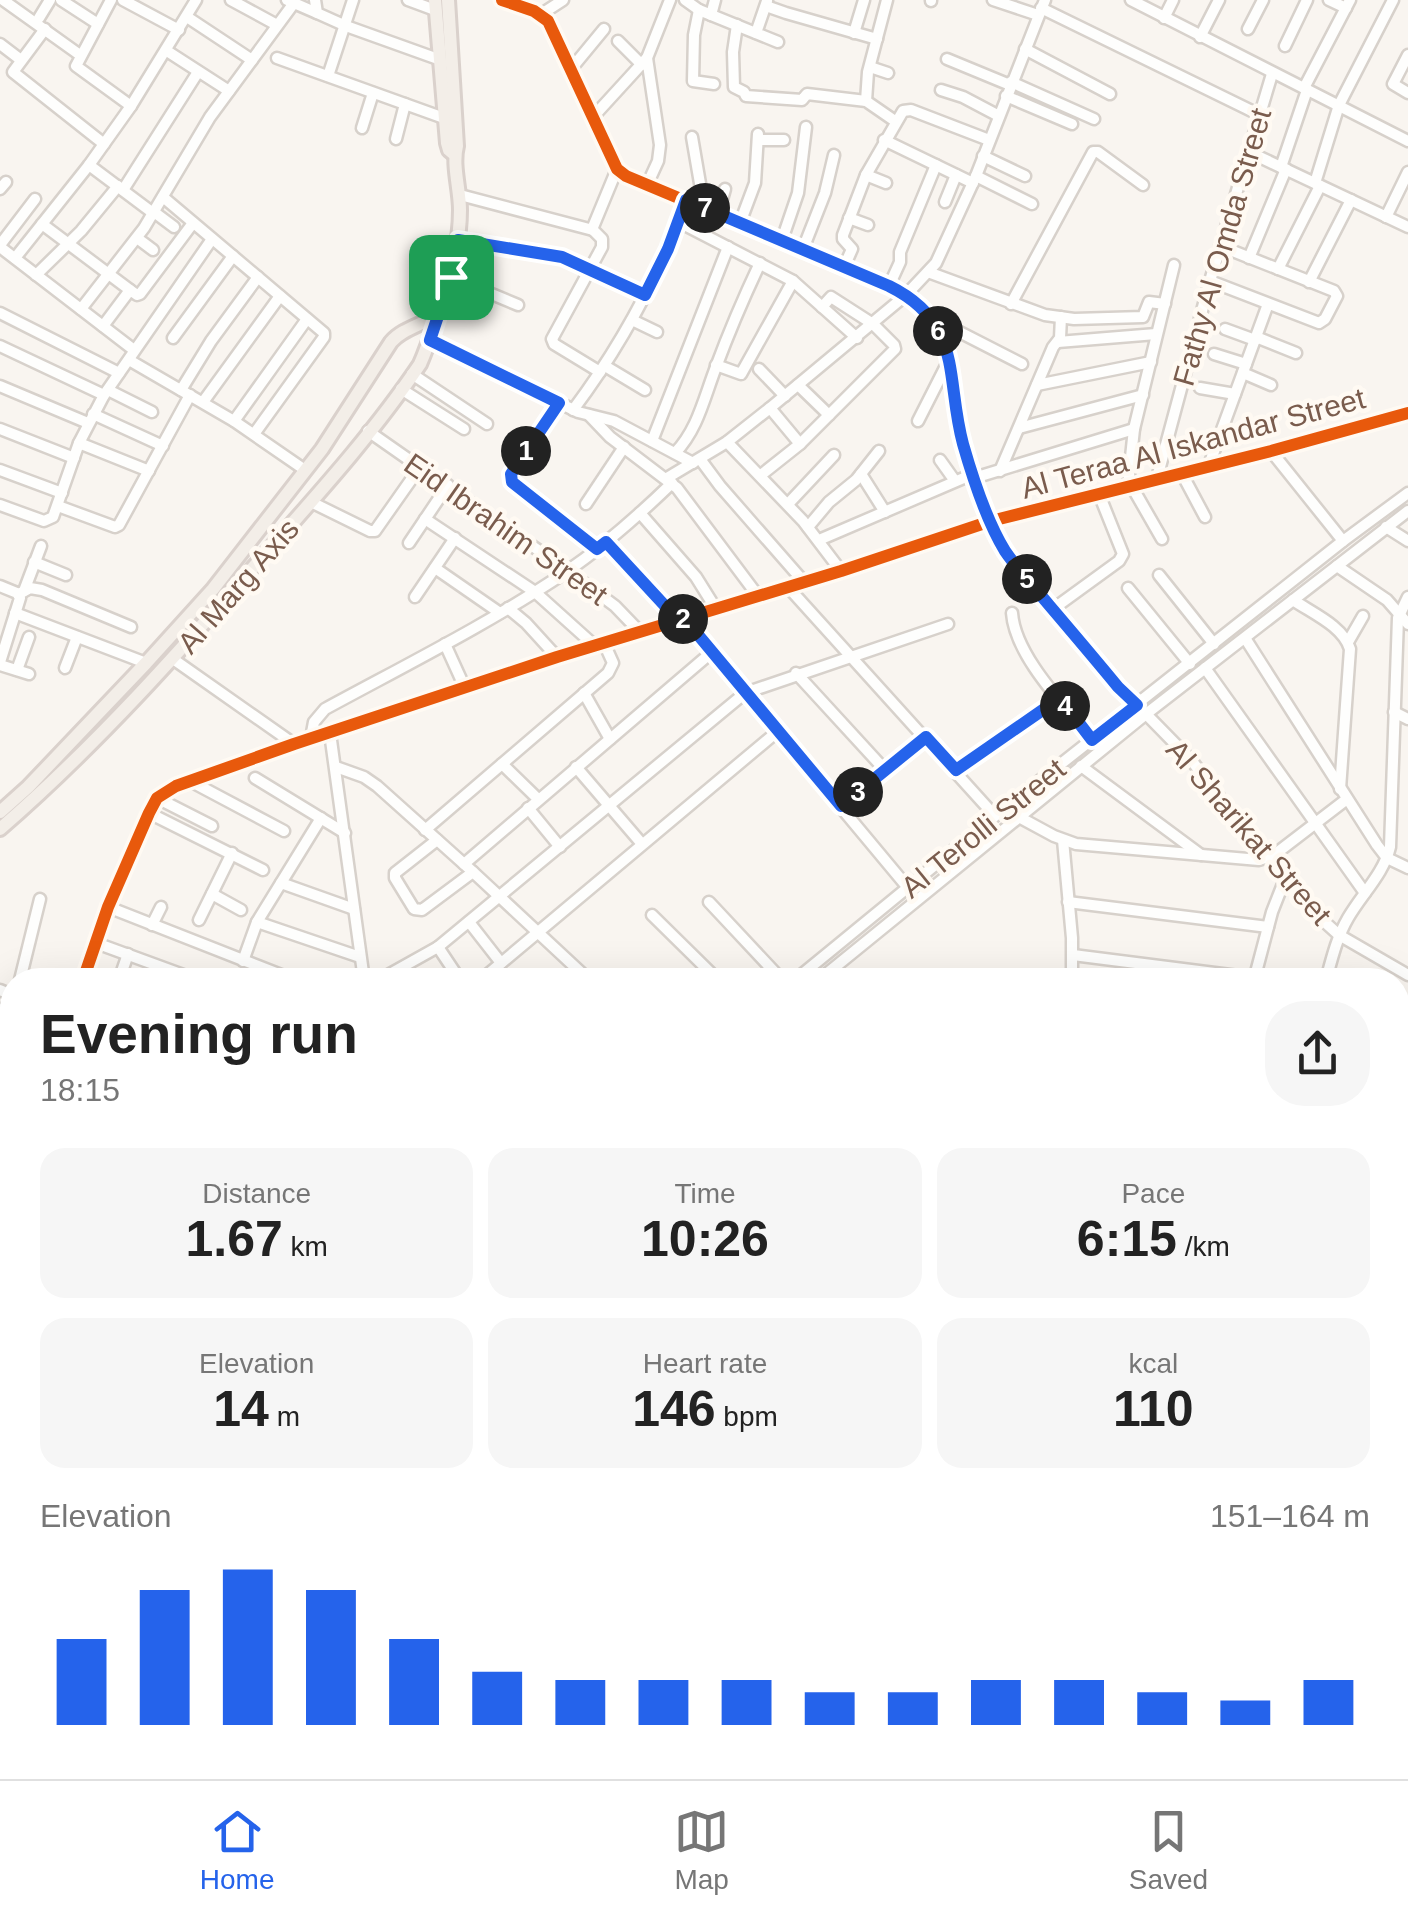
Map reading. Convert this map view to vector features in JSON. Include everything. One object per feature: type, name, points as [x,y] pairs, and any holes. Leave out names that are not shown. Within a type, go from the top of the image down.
[{"type":"main road","name":"Al Marg Axis","points":[[0,829],[102,734],[173,660],[311,502],[412,374],[430,340],[451,277],[458,240],[460,195],[448,0]]},
{"type":"main road","name":"Al Marg Axis","points":[[435,5],[444,118],[448,147],[455,155]]},
{"type":"main road","name":"Al Marg Axis","points":[[0,812],[146,664],[234,563],[338,426],[390,342],[438,314]]},
{"type":"street","points":[[3,0],[42,24],[80,55]]},
{"type":"street","points":[[50,0],[42,24],[13,72],[104,144]]},
{"type":"street","points":[[61,0],[98,24]]},
{"type":"street","points":[[111,0],[76,68],[131,106]]},
{"type":"street","points":[[124,0],[179,30]]},
{"type":"street","points":[[6,251],[42,224],[89,165],[131,106],[196,0]]},
{"type":"street","points":[[231,0],[277,26]]},
{"type":"street","points":[[315,0],[317,13]]},
{"type":"street","points":[[328,76],[353,0]]},
{"type":"street","points":[[408,0],[435,5]]},
{"type":"street","points":[[540,15],[563,0]]},
{"type":"street","points":[[594,117],[645,62],[670,0]]},
{"type":"street","points":[[685,0],[778,42]]},
{"type":"street","points":[[714,84],[693,81],[694,35],[716,0]]},
{"type":"street","points":[[786,14],[789,0]]},
{"type":"street","points":[[854,32],[864,0]]},
{"type":"street","points":[[866,101],[870,67],[887,0]]},
{"type":"street","points":[[993,0],[1041,8],[1260,115]]},
{"type":"street","points":[[1131,0],[1408,141]]},
{"type":"street","points":[[1164,18],[1173,0]]},
{"type":"street","points":[[1200,37],[1219,0]]},
{"type":"street","points":[[1248,30],[1264,0]]},
{"type":"street","points":[[1284,46],[1307,0]]},
{"type":"street","points":[[1249,258],[1283,168],[1305,89],[1348,4],[1329,0]]},
{"type":"street","points":[[1278,269],[1318,184],[1340,105],[1393,0]]},
{"type":"street","points":[[510,1],[540,15],[553,28],[617,170],[889,286],[906,295],[929,317],[1022,364]]},
{"type":"street","points":[[81,310],[137,238],[201,130],[291,2],[438,59]]},
{"type":"street","points":[[756,33],[767,3],[786,14],[877,39]]},
{"type":"street","points":[[310,738],[314,722],[326,709],[568,571],[640,512],[669,481],[727,442],[906,295],[942,252],[975,180],[1041,8]]},
{"type":"street","points":[[186,17],[252,60]]},
{"type":"street","points":[[737,25],[734,87],[747,97],[802,100],[806,94],[866,101],[895,121]]},
{"type":"street","points":[[571,68],[604,30]]},
{"type":"street","points":[[618,41],[645,62],[660,145],[647,185]]},
{"type":"street","points":[[0,44],[21,60]]},
{"type":"street","points":[[1026,48],[1110,94]]},
{"type":"street","points":[[167,50],[229,92]]},
{"type":"street","points":[[1408,55],[1393,84],[1408,93]]},
{"type":"street","points":[[277,58],[444,118]]},
{"type":"street","points":[[947,60],[1094,119]]},
{"type":"street","points":[[870,67],[888,73]]},
{"type":"street","points":[[36,275],[120,188],[198,72]]},
{"type":"street","name":"Fathy Al Omda Street","points":[[1157,478],[1272,74]]},
{"type":"street","points":[[1009,88],[1072,124]]},
{"type":"street","points":[[941,90],[999,116]]},
{"type":"street","points":[[362,128],[373,93]]},
{"type":"street","points":[[396,139],[405,104]]},
{"type":"street","points":[[844,267],[852,250],[842,236],[866,175],[903,111],[911,110],[989,140]]},
{"type":"street","points":[[782,240],[798,193],[806,128]]},
{"type":"street","points":[[692,137],[702,195],[700,206]]},
{"type":"street","points":[[740,223],[755,183],[758,137],[784,140]]},
{"type":"street","points":[[884,140],[956,175],[1032,204]]},
{"type":"street","points":[[1011,304],[1093,152],[1143,185]]},
{"type":"street","points":[[1249,152],[1408,227]]},
{"type":"street","points":[[803,249],[822,202],[834,155]]},
{"type":"street","points":[[983,156],[1025,176]]},
{"type":"street","points":[[89,165],[174,227]]},
{"type":"street","points":[[889,286],[936,165]]},
{"type":"street","points":[[593,230],[617,170]]},
{"type":"street","points":[[1386,217],[1408,172]]},
{"type":"street","points":[[866,175],[886,184]]},
{"type":"street","points":[[945,202],[956,175]]},
{"type":"street","points":[[718,214],[725,190]]},
{"type":"street","points":[[460,195],[593,230],[602,239],[603,244],[552,342],[645,390]]},
{"type":"street","points":[[163,197],[324,333],[254,434]]},
{"type":"street","points":[[0,264],[35,199]]},
{"type":"street","points":[[573,410],[632,320],[686,200]]},
{"type":"street","points":[[1309,282],[1351,200]]},
{"type":"street","points":[[849,218],[868,225]]},
{"type":"street","points":[[679,222],[793,280],[856,338]]},
{"type":"street","points":[[42,224],[137,296],[193,223]]},
{"type":"street","points":[[137,238],[153,250]]},
{"type":"street","points":[[0,505],[44,521],[54,517],[91,418],[212,239]]},
{"type":"street","points":[[458,240],[562,257],[645,295]]},
{"type":"street","points":[[1210,281],[1316,322],[1324,321],[1337,295],[1220,246]]},
{"type":"street","points":[[652,441],[728,247]]},
{"type":"street","points":[[6,251],[103,326],[132,355],[305,470]]},
{"type":"street","points":[[173,338],[233,256]]},
{"type":"street","points":[[676,453],[692,433],[760,263]]},
{"type":"street","points":[[1162,539],[1130,485],[1134,429],[1174,265]]},
{"type":"street","points":[[928,272],[1011,304],[1061,317],[1143,317],[1149,302],[1164,304]]},
{"type":"street","points":[[58,506],[117,526],[149,472],[211,341],[258,277]]},
{"type":"street","points":[[451,277],[518,305]]},
{"type":"street","points":[[716,365],[741,374],[793,280]]},
{"type":"street","points":[[103,326],[130,290]]},
{"type":"street","points":[[202,402],[280,296]]},
{"type":"street","points":[[761,476],[800,444],[894,348],[873,324],[831,296],[822,307]]},
{"type":"street","points":[[1209,465],[1268,304]]},
{"type":"street","points":[[0,313],[119,374]]},
{"type":"street","name":"Al Sharikat Street","points":[[929,317],[950,360],[959,427],[973,476],[1006,552],[1118,687],[1192,761],[1310,908],[1340,935],[1390,968]]},
{"type":"street","points":[[1000,471],[1060,338],[1061,317]]},
{"type":"street","points":[[234,420],[307,319]]},
{"type":"street","points":[[632,320],[657,332]]},
{"type":"street","points":[[1225,330],[1296,353]]},
{"type":"street","points":[[1058,342],[1156,334]]},
{"type":"street","points":[[430,340],[573,410],[614,421],[696,461],[804,582]]},
{"type":"street","points":[[0,346],[152,412]]},
{"type":"street","points":[[1214,354],[1271,385]]},
{"type":"street","points":[[918,420],[950,360]]},
{"type":"street","points":[[1037,385],[1151,362]]},
{"type":"street","points":[[760,369],[785,396]]},
{"type":"street","points":[[412,374],[486,424]]},
{"type":"street","points":[[798,385],[829,415]]},
{"type":"street","points":[[0,386],[162,446]]},
{"type":"street","points":[[1200,388],[1235,394]]},
{"type":"street","points":[[401,389],[464,429]]},
{"type":"street","points":[[1019,428],[1143,395]]},
{"type":"street","points":[[559,403],[511,474],[512,482],[602,545],[681,619],[909,889]]},
{"type":"street","points":[[770,408],[800,444]]},
{"type":"street","name":"Al Teraa Al Iskandar Street","points":[[158,798],[190,780],[310,738],[991,521],[1408,412]]},
{"type":"street","points":[[590,415],[597,426],[669,481],[758,596]]},
{"type":"street","points":[[819,540],[955,481],[1134,429]]},
{"type":"street","points":[[0,430],[74,458]]},
{"type":"street","name":"Eid Ibrahim Street","points":[[368,431],[568,571],[615,606],[640,632]]},
{"type":"street","points":[[727,442],[788,504],[841,571]]},
{"type":"street","points":[[79,443],[149,472]]},
{"type":"street","points":[[586,504],[624,447]]},
{"type":"street","points":[[1271,450],[1343,541]]},
{"type":"street","points":[[808,527],[828,502],[851,486],[879,451]]},
{"type":"street","points":[[788,504],[834,455]]},
{"type":"street","points":[[940,460],[955,481]]},
{"type":"street","points":[[311,502],[374,532],[420,467]]},
{"type":"street","points":[[0,470],[62,493]]},
{"type":"street","points":[[1181,472],[1206,516]]},
{"type":"street","points":[[861,474],[884,512]]},
{"type":"street","points":[[409,543],[448,485]]},
{"type":"street","name":"Al Terolli Street","points":[[834,968],[1081,766],[1214,644],[1408,492]]},
{"type":"street","points":[[1053,609],[1123,554],[1099,494]]},
{"type":"street","name":"Al Terolli Street","points":[[810,968],[1092,740],[1206,668],[1408,511]]},
{"type":"street","points":[[640,512],[696,577],[716,609]]},
{"type":"street","points":[[425,519],[535,592],[600,644],[613,663],[611,670],[426,830]]},
{"type":"street","points":[[1386,527],[1408,542]]},
{"type":"street","points":[[416,597],[455,538]]},
{"type":"street","points":[[29,637],[23,672],[0,664],[5,633],[40,546]]},
{"type":"street","points":[[34,562],[66,575]]},
{"type":"street","points":[[1337,566],[1386,600],[1408,624]]},
{"type":"street","points":[[435,568],[504,610],[542,639],[557,657]]},
{"type":"street","points":[[1159,575],[1214,644]]},
{"type":"street","points":[[0,586],[21,592],[30,588],[42,590],[131,627]]},
{"type":"street","points":[[788,587],[995,816]]},
{"type":"street","points":[[1128,588],[1190,664]]},
{"type":"street","points":[[1330,968],[1340,935],[1387,858],[1390,846],[1398,614],[1408,597]]},
{"type":"street","points":[[1019,817],[1062,840],[1090,846],[1258,860],[1268,858],[1314,824],[1344,794],[1350,649],[1340,631],[1292,600]]},
{"type":"street","points":[[16,613],[146,664]]},
{"type":"street","points":[[1012,613],[1022,649],[1092,740]]},
{"type":"street","points":[[1348,642],[1363,616]]},
{"type":"street","points":[[400,968],[438,947],[744,692],[948,624]]},
{"type":"street","points":[[65,668],[77,637]]},
{"type":"street","points":[[1245,638],[1387,858],[1408,868]]},
{"type":"street","points":[[445,644],[465,688]]},
{"type":"street","points":[[436,840],[395,872],[414,909],[422,910],[533,804],[712,652]]},
{"type":"street","points":[[173,660],[294,744]]},
{"type":"street","points":[[1206,668],[1365,893]]},
{"type":"street","points":[[796,674],[886,770]]},
{"type":"street","points":[[584,693],[610,739]]},
{"type":"street","points":[[956,770],[1060,698]]},
{"type":"street","points":[[1394,712],[1408,719]]},
{"type":"street","points":[[494,968],[778,732]]},
{"type":"street","points":[[330,733],[362,968]]},
{"type":"street","points":[[841,806],[926,737]]},
{"type":"street","points":[[502,764],[560,846]]},
{"type":"street","points":[[1081,766],[1203,856]]},
{"type":"street","points":[[336,767],[364,777],[576,968]]},
{"type":"street","points":[[576,767],[642,844]]},
{"type":"street","points":[[255,778],[345,833]]},
{"type":"street","points":[[190,780],[284,831]]},
{"type":"street","points":[[87,968],[108,907],[158,798],[212,826]]},
{"type":"street","points":[[149,813],[263,870]]},
{"type":"street","points":[[243,961],[256,922],[321,818]]},
{"type":"street","points":[[1062,840],[1072,968]]},
{"type":"street","points":[[200,920],[232,853]]},
{"type":"street","points":[[1257,968],[1285,879]]},
{"type":"street","points":[[281,883],[354,909]]},
{"type":"street","points":[[212,894],[241,910]]},
{"type":"street","points":[[23,968],[40,898]]},
{"type":"street","points":[[709,902],[771,968]]},
{"type":"street","points":[[1068,902],[1268,928]]},
{"type":"street","points":[[108,907],[258,967]]},
{"type":"street","points":[[152,925],[161,907]]},
{"type":"street","points":[[652,915],[706,968]]},
{"type":"street","points":[[256,922],[360,957]]},
{"type":"street","points":[[469,922],[500,963]]},
{"type":"street","points":[[96,942],[155,968]]},
{"type":"street","points":[[438,947],[452,968]]},
{"type":"street","points":[[124,968],[128,954]]},
{"type":"street","points":[[1073,955],[1171,968]]},
{"type":"cycle path","points":[[502,0],[534,11],[548,21],[617,169],[626,176],[889,286],[913,300],[930,317],[947,354],[971,471],[998,539],[1020,572],[1137,705]]},
{"type":"cycle path","points":[[87,968],[108,907],[149,813],[157,798],[176,786],[557,657],[991,521],[1408,413]]},
{"type":"route","points":[[686,200],[906,295],[929,317],[945,344],[959,427],[972,474],[1006,552],[1137,705],[1092,740],[1060,698],[956,770],[926,737],[841,806],[684,618],[678,620],[606,542],[597,549],[512,482],[511,474],[559,403],[430,340],[451,277],[458,240],[562,257],[645,295],[686,200]]}]
